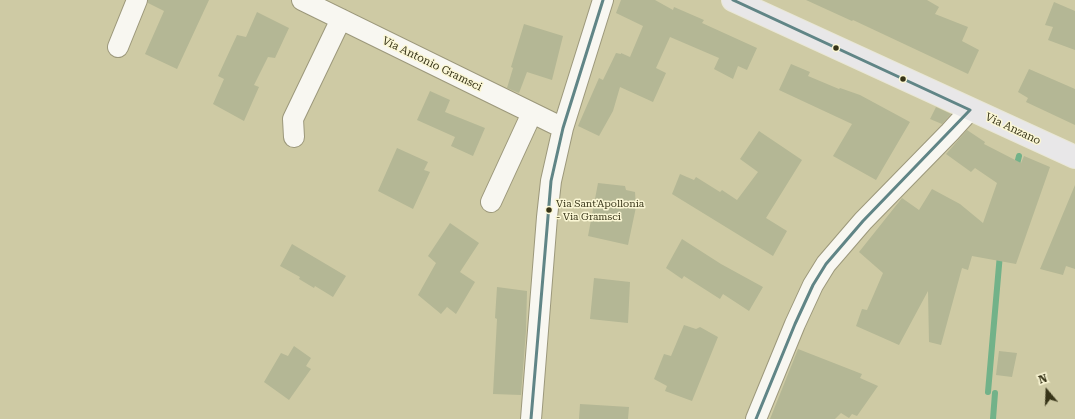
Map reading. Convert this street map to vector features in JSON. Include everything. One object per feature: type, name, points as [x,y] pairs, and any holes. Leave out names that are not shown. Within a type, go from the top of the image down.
[{"type":"main road","name":"Via Anzano","points":[[733,0],[1075,157]]},
{"type":"street","points":[[118,47],[137,0]]},
{"type":"street","name":"Via Antonio Gramsci","points":[[302,0],[563,128]]},
{"type":"street","points":[[531,419],[551,181],[563,128],[603,0]]},
{"type":"street","points":[[294,137],[293,119],[341,19]]},
{"type":"street","points":[[756,419],[795,324],[813,285],[826,264],[863,221],[970,110]]},
{"type":"street","points":[[491,202],[532,113]]},
{"type":"building","points":[[148,0],[209,0],[177,69],[145,54],[164,11],[148,3]]},
{"type":"building","points":[[621,0],[655,0],[673,10],[674,7],[704,20],[702,23],[757,48],[747,70],[738,66],[733,79],[714,69],[719,58],[670,37],[656,68],[666,73],[653,102],[620,87],[613,111],[599,136],[578,126],[599,78],[603,80],[616,53],[621,53],[630,57],[643,26],[616,13]]},
{"type":"building","points":[[806,0],[927,0],[939,7],[935,14],[968,27],[962,41],[979,50],[968,74],[853,20],[852,21]]},
{"type":"building","points":[[1054,2],[1075,11],[1075,50],[1048,40],[1053,27],[1045,25]]},
{"type":"building","points":[[257,12],[289,28],[275,58],[268,57],[254,85],[259,87],[244,121],[213,104],[224,79],[218,76],[237,35],[246,37]]},
{"type":"building","points":[[524,24],[563,36],[552,80],[527,72],[519,93],[507,88],[513,68],[511,67]]},
{"type":"building","points":[[791,64],[810,72],[808,76],[839,89],[840,88],[860,95],[910,122],[876,180],[833,156],[852,124],[779,90]]},
{"type":"building","points":[[1029,69],[1075,89],[1075,125],[1026,102],[1028,98],[1018,92]]},
{"type":"building","points":[[430,91],[450,100],[445,112],[485,128],[473,156],[451,146],[455,137],[417,120]]},
{"type":"building","points":[[936,107],[951,114],[942,124],[930,119]]},
{"type":"building","points":[[967,130],[985,142],[984,144],[1021,163],[1024,156],[1050,167],[1016,264],[972,256],[968,270],[962,268],[941,345],[929,342],[928,291],[899,345],[856,326],[862,309],[867,310],[883,273],[859,252],[902,198],[919,210],[932,189],[960,204],[983,223],[997,183],[975,168],[971,172],[946,154]]},
{"type":"building","points":[[759,131],[802,160],[766,218],[787,231],[773,256],[672,194],[680,174],[694,180],[696,177],[720,192],[722,190],[737,200],[758,172],[740,159]]},
{"type":"building","points":[[397,148],[428,162],[424,170],[430,172],[413,209],[378,191]]},
{"type":"building","points":[[598,183],[625,186],[626,190],[635,192],[636,207],[628,245],[588,236]]},
{"type":"building","points":[[1075,185],[1075,269],[1066,266],[1063,275],[1040,269]]},
{"type":"building","points":[[450,223],[479,243],[460,272],[475,282],[456,314],[447,307],[441,314],[418,295],[436,263],[428,256]]},
{"type":"building","points":[[682,239],[721,264],[763,287],[749,311],[723,294],[720,299],[684,276],[682,279],[666,268]]},
{"type":"building","points":[[292,244],[346,276],[333,297],[315,286],[314,288],[299,279],[300,277],[280,266]]},
{"type":"building","points":[[594,278],[630,282],[628,323],[590,319]]},
{"type":"building","points":[[497,287],[527,291],[526,331],[521,395],[493,394]]},
{"type":"building","points":[[684,325],[696,329],[700,327],[718,337],[692,401],[665,391],[667,386],[654,379],[664,354],[671,356]]},
{"type":"building","points":[[294,346],[311,358],[306,366],[311,369],[289,400],[264,382],[281,353],[288,356]]},
{"type":"building","points":[[798,349],[862,374],[860,378],[878,386],[857,416],[852,414],[849,418],[841,413],[835,419],[770,419]]},
{"type":"building","points":[[999,351],[1017,353],[1012,377],[996,375]]},
{"type":"building","points":[[580,404],[629,407],[628,419],[579,419]]},
{"type":"waterway","points":[[1016,168],[1019,156]]},
{"type":"waterway","points":[[988,392],[1000,254]]},
{"type":"waterway","points":[[993,419],[995,393]]},
{"type":"transit line","points":[[531,419],[551,181],[563,128],[603,0]]},
{"type":"transit line","points":[[733,0],[970,110],[863,221],[826,264],[813,285],[795,324],[756,419]]},
{"type":"place","name":"Via Sant'Apollonia - Via Gramsci","points":[[549,210]]}]
